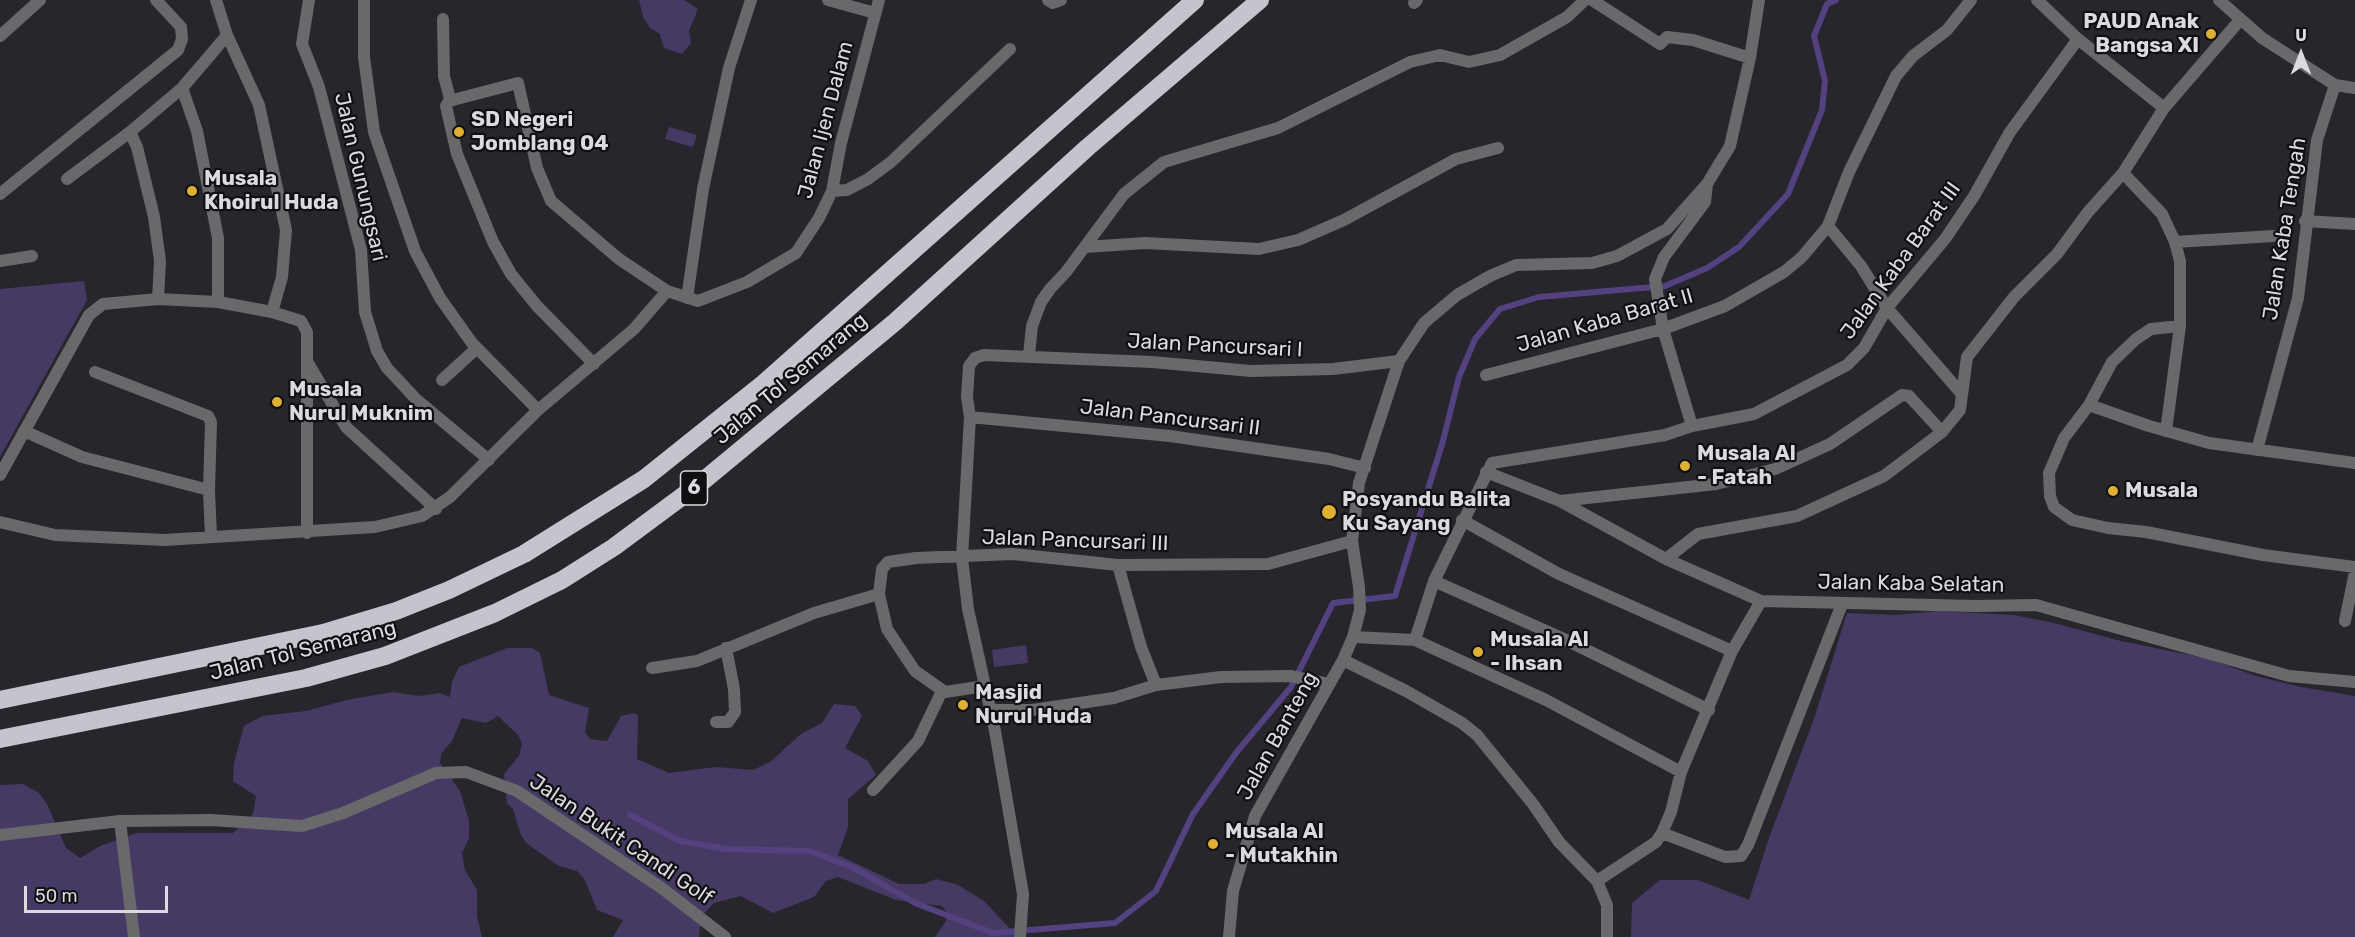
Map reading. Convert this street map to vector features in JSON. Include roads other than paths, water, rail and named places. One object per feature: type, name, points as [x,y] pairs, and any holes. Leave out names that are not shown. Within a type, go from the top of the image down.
[{"type":"highway","name":"Jalan Tol Semarang","points":[[0,700],[323,633],[396,611],[449,590],[524,554],[644,479],[764,382],[1195,0]]},
{"type":"highway","name":"Jalan Tol Semarang","points":[[0,739],[295,680],[384,656],[495,613],[562,580],[614,547],[704,481],[804,398],[895,322],[1088,147],[1260,0]]},
{"type":"street","points":[[0,36],[40,0]]},
{"type":"street","points":[[0,194],[178,50],[182,39],[181,27],[156,0]]},
{"type":"street","points":[[216,0],[227,35],[259,105],[286,230],[282,277],[272,312]]},
{"type":"street","name":"Jalan Gunungsari","points":[[309,0],[302,44],[319,87],[361,250],[365,312],[377,351],[387,368],[416,399],[489,460]]},
{"type":"street","name":"Jalan Gunungsari","points":[[364,0],[364,57],[374,132],[415,251],[440,298],[477,348],[538,410]]},
{"type":"street","points":[[687,298],[705,179],[729,68],[750,0]]},
{"type":"street","points":[[828,0],[875,13]]},
{"type":"street","name":"Jalan Ijen Dalam","points":[[450,99],[518,83],[537,168],[552,201],[619,260],[667,291],[698,301],[722,292],[796,253],[819,218],[832,192],[841,143],[879,0]]},
{"type":"street","points":[[1048,0],[1053,3],[1061,0]]},
{"type":"street","points":[[1029,355],[1032,326],[1041,302],[1124,194],[1164,162],[1278,128],[1410,62],[1440,55],[1469,62],[1500,55],[1567,17],[1586,0]]},
{"type":"street","points":[[1592,0],[1660,44],[1667,37],[1693,40],[1750,58]]},
{"type":"street","points":[[1692,426],[1663,329],[1655,279],[1664,257],[1705,202],[1707,184],[1730,146],[1750,58],[1759,0]]},
{"type":"street","name":"Jalan Kaba Barat II","points":[[1486,375],[1663,329],[1725,306],[1784,272],[1802,257],[1828,226],[1849,172],[1896,76],[1912,56],[1947,30],[1971,0]]},
{"type":"street","points":[[2037,0],[2078,39],[2164,108]]},
{"type":"street","points":[[2219,0],[2240,20],[2335,85],[2355,88]]},
{"type":"street","points":[[443,19],[444,76],[450,99],[446,106],[456,154],[479,213],[511,274],[537,306],[594,364]]},
{"type":"street","points":[[1666,559],[1698,534],[1797,516],[1884,476],[1941,432],[1957,416],[1967,357],[2014,297],[2057,254],[2088,212],[2123,173],[2164,108],[2240,20]]},
{"type":"street","points":[[67,179],[130,132],[182,88],[227,35]]},
{"type":"street","name":"Jalan Kaba Barat III","points":[[1486,472],[1492,463],[1503,459],[1665,435],[1692,426],[1754,414],[1847,365],[1864,348],[1887,308],[1945,239],[1974,196],[2010,132],[2078,39]]},
{"type":"street","points":[[832,192],[847,190],[868,179],[891,162],[1010,49]]},
{"type":"street","name":"Jalan Kaba Tengah","points":[[2257,450],[2298,298],[2305,221],[2317,140],[2335,85]]},
{"type":"street","points":[[182,88],[197,131],[219,238],[219,303]]},
{"type":"street","points":[[130,132],[137,147],[154,217],[159,261],[158,299]]},
{"type":"street","points":[[1085,247],[1144,243],[1259,249],[1298,240],[1344,220],[1456,159],[1498,148]]},
{"type":"street","points":[[2123,173],[2138,185],[2162,214],[2175,242],[2180,261],[2180,326],[2166,431]]},
{"type":"street","name":"Jalan Banteng","points":[[1229,937],[1238,869],[1255,816],[1343,660],[1353,637],[1360,610],[1352,541],[1359,483],[1399,361],[1424,323],[1457,294],[1516,265],[1573,266],[1617,256],[1667,229],[1707,184]]},
{"type":"street","points":[[2305,221],[2355,224]]},
{"type":"street","points":[[1828,226],[1861,266],[1887,308],[1961,393]]},
{"type":"street","points":[[2175,242],[2274,236]]},
{"type":"street","points":[[0,261],[32,256]]},
{"type":"street","points":[[0,522],[55,535],[165,540],[375,527],[422,516],[436,508],[489,460],[538,410],[634,329],[667,291]]},
{"type":"street","points":[[0,475],[89,315],[103,304],[158,299],[219,303],[272,312],[301,321],[306,326],[308,363],[305,452],[307,533]]},
{"type":"street","points":[[2180,326],[2151,329],[2136,339],[2112,362],[2089,405],[2064,438],[2049,473],[2050,496],[2054,507],[2072,520],[2263,555],[2355,567]]},
{"type":"street","points":[[442,380],[477,348]]},
{"type":"street","name":"Jalan Pancursari I","points":[[1021,935],[1024,908],[1010,812],[968,609],[962,558],[970,417],[967,397],[969,366],[975,358],[984,355],[1029,355],[1251,371],[1334,369],[1399,361]]},
{"type":"street","points":[[308,363],[346,427],[436,508]]},
{"type":"street","points":[[95,372],[203,412],[212,422],[209,490],[212,537]]},
{"type":"street","points":[[1560,501],[1716,484],[1776,469],[1830,444],[1902,395],[1909,396],[1941,432]]},
{"type":"street","points":[[2089,405],[2166,431],[2209,442],[2355,463]]},
{"type":"street","name":"Jalan Pancursari II","points":[[970,417],[1170,436],[1329,459],[1365,468]]},
{"type":"street","points":[[24,431],[82,457],[209,490]]},
{"type":"street","points":[[1415,640],[1434,581],[1486,472]]},
{"type":"street","name":"Jalan Kaba Selatan","points":[[1486,472],[1560,501],[1666,559],[1761,601],[1976,606],[2036,604],[2289,676],[2355,682]]},
{"type":"street","points":[[1462,520],[1559,574],[1732,651]]},
{"type":"street","name":"Jalan Pancursari III","points":[[879,594],[882,569],[888,562],[916,558],[962,558],[1013,554],[1118,565],[1268,564],[1352,541]]},
{"type":"street","points":[[1118,565],[1129,610],[1156,685]]},
{"type":"street","points":[[2345,621],[2355,572]]},
{"type":"street","points":[[1434,581],[1564,639],[1708,710]]},
{"type":"street","points":[[652,668],[698,661],[814,613],[879,594],[887,629],[895,645],[915,671],[942,691],[985,686]]},
{"type":"street","points":[[1597,881],[1656,842],[1662,833],[1671,812],[1680,772],[1732,651],[1761,601]]},
{"type":"street","points":[[1662,833],[1725,857],[1741,856],[1748,845],[1842,604]]},
{"type":"street","points":[[1353,637],[1415,640],[1546,700],[1680,772]]},
{"type":"street","points":[[716,722],[728,722],[735,712],[734,689],[726,648]]},
{"type":"street","points":[[1343,660],[1406,691],[1462,723],[1477,735],[1533,804],[1559,842],[1597,881],[1607,905],[1607,937]]},
{"type":"street","points":[[990,710],[1032,710],[1114,698],[1156,685],[1221,677],[1296,678],[1329,684]]},
{"type":"street","points":[[873,790],[918,741],[942,691]]},
{"type":"street","name":"Jalan Bukit Candi Golf","points":[[0,835],[120,821],[210,820],[302,826],[343,813],[436,773],[466,772],[517,791],[663,889],[725,937]]},
{"type":"street","points":[[120,821],[134,937]]},
{"type":"waterway","points":[[630,815],[680,841],[726,849],[810,851],[854,868],[915,903],[993,933],[1115,923],[1156,891],[1193,814],[1236,753],[1291,687],[1333,603],[1395,596],[1443,441],[1459,377],[1475,339],[1500,309],[1539,297],[1665,286],[1707,268],[1739,247],[1788,194],[1822,110],[1825,81],[1814,36],[1827,4],[1836,0]]},
{"type":"place","name":"PAUD Anak Bangsa XI","points":[[2211,34]]},
{"type":"place","name":"SD Negeri Jomblang 04","points":[[459,132]]},
{"type":"place","name":"Musala Khoirul Huda","points":[[192,191]]},
{"type":"place","name":"Musala Nurul Muknim","points":[[277,402]]},
{"type":"place","name":"Musala Al - Fatah","points":[[1685,466]]},
{"type":"place","name":"Musala","points":[[2113,491]]},
{"type":"place","name":"Posyandu Balita Ku Sayang","points":[[1329,512]]},
{"type":"place","name":"Musala Al - Ihsan","points":[[1478,652]]},
{"type":"place","name":"Masjid Nurul Huda","points":[[963,705]]},
{"type":"place","name":"Musala Al - Mutakhin","points":[[1213,844]]}]
